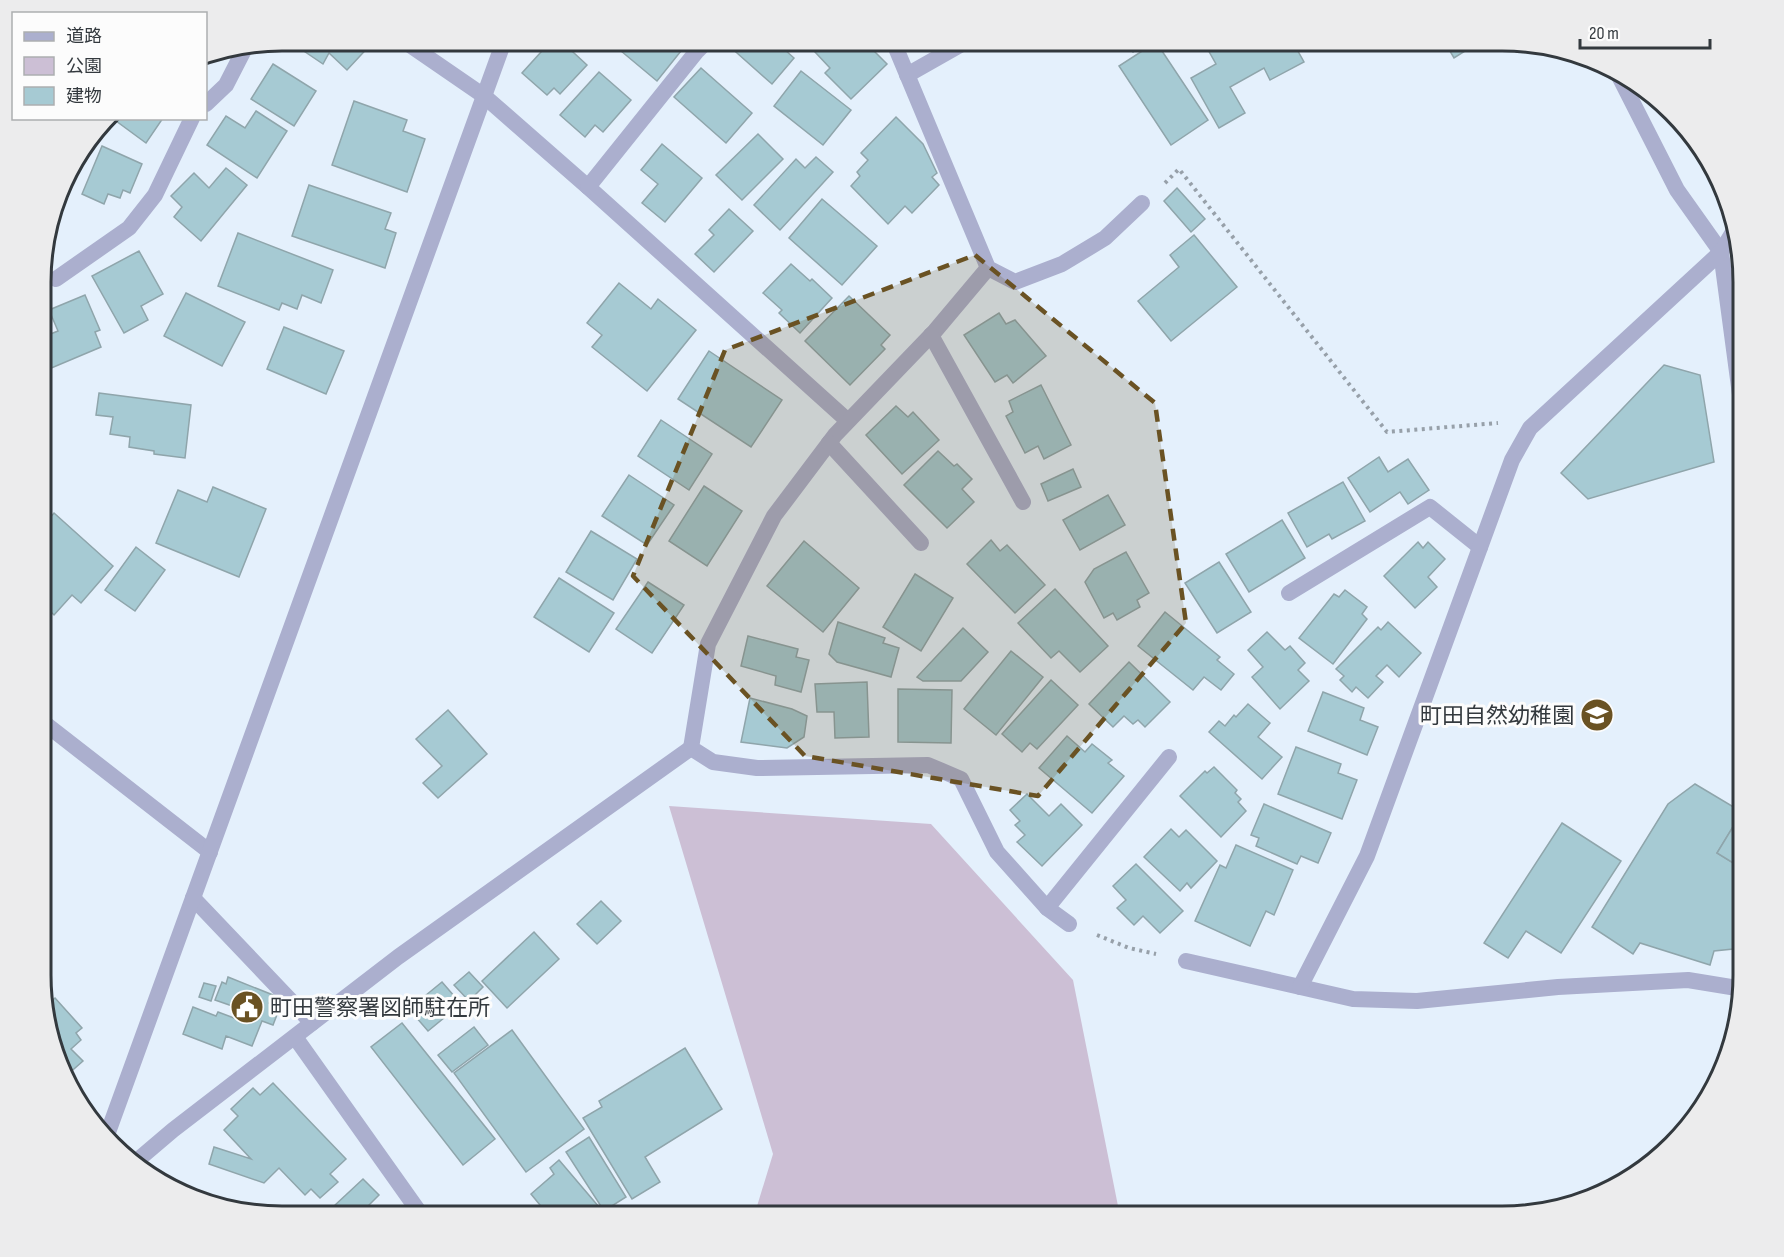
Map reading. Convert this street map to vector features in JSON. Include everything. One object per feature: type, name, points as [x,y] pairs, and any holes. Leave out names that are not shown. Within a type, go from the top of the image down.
[{"type":"street","points":[[420,51],[484,96],[848,421]]},
{"type":"street","points":[[109,1128],[500,51]]},
{"type":"street","points":[[588,187],[697,51]]},
{"type":"street","points":[[897,51],[988,268],[1015,282],[1062,264],[1105,238],[1142,203]]},
{"type":"street","points":[[908,75],[950,51]]},
{"type":"street","points":[[207,103],[226,85],[242,54]]},
{"type":"street","points":[[1624,86],[1677,190],[1721,252],[1733,342]]},
{"type":"street","points":[[56,279],[129,228],[155,195],[191,120]]},
{"type":"street","points":[[1300,987],[1367,856],[1512,460],[1530,428],[1721,252],[1729,237]]},
{"type":"street","points":[[141,1158],[173,1130],[398,957],[692,748],[708,644],[774,516],[829,443],[931,335],[988,268]]},
{"type":"street","points":[[931,335],[1023,502]]},
{"type":"street","points":[[829,443],[921,543]]},
{"type":"street","points":[[1289,593],[1430,507],[1480,547]]},
{"type":"street","points":[[51,728],[210,852]]},
{"type":"street","points":[[692,748],[712,762],[757,768],[928,765],[961,779],[997,852],[1047,908],[1069,924]]},
{"type":"street","points":[[1047,908],[1169,757]]},
{"type":"street","points":[[193,898],[312,1023]]},
{"type":"street","points":[[1186,961],[1353,999],[1417,1001],[1558,987],[1688,980],[1733,987]]},
{"type":"street","points":[[295,1037],[415,1206]]},
{"type":"path","points":[[1142,203],[1179,169],[1387,432],[1504,422],[1530,428]]},
{"type":"path","points":[[1069,924],[1129,948],[1186,961]]},
{"type":"highlighted area","points":[[975,255],[1155,403],[1186,623],[1038,796],[805,756],[633,576],[725,350]]},
{"type":"green space","points":[[669,806],[931,824],[1073,980],[1118,1206],[757,1206],[773,1154]]},
{"type":"building","points":[[304,51],[365,51],[347,70],[329,53],[323,64]]},
{"type":"building","points":[[542,51],[572,51],[587,65],[560,94],[554,88],[547,95],[522,73]]},
{"type":"building","points":[[621,51],[681,51],[657,81]]},
{"type":"building","points":[[735,51],[786,51],[794,58],[772,84]]},
{"type":"building","points":[[874,51],[887,64],[851,99],[825,73],[830,68],[815,52]]},
{"type":"building","points":[[1142,51],[1162,51],[1208,120],[1171,145],[1119,66]]},
{"type":"building","points":[[1209,51],[1298,51],[1304,62],[1270,80],[1264,68],[1230,87],[1245,113],[1219,128],[1191,78],[1216,64]]},
{"type":"building","points":[[1450,51],[1465,51],[1454,58]]},
{"type":"building","points":[[273,64],[316,91],[294,126],[251,99]]},
{"type":"building","points":[[701,68],[752,113],[726,143],[674,97]]},
{"type":"building","points":[[801,71],[851,110],[823,145],[774,106]]},
{"type":"building","points":[[599,72],[631,100],[603,132],[595,125],[585,137],[560,115]]},
{"type":"building","points":[[354,101],[407,120],[403,131],[425,139],[407,192],[332,165]]},
{"type":"building","points":[[256,111],[287,131],[257,178],[207,145],[226,116],[245,128]]},
{"type":"building","points":[[896,117],[923,144],[937,173],[932,177],[939,185],[912,213],[905,206],[888,224],[851,186],[860,176],[857,172],[868,160],[861,153]]},
{"type":"building","points":[[162,120],[146,143],[117,121]]},
{"type":"building","points":[[758,134],[783,159],[742,200],[716,175]]},
{"type":"building","points":[[662,144],[702,178],[665,222],[642,203],[658,184],[641,170]]},
{"type":"building","points":[[102,146],[142,164],[130,193],[123,190],[120,198],[108,194],[104,204],[82,194]]},
{"type":"building","points":[[816,157],[833,172],[780,230],[754,205],[796,159],[805,168]]},
{"type":"building","points":[[226,168],[247,185],[201,241],[174,217],[182,207],[171,196],[194,173],[209,188]]},
{"type":"building","points":[[309,185],[391,213],[385,229],[396,233],[385,268],[292,236]]},
{"type":"building","points":[[1177,188],[1205,219],[1191,232],[1164,201]]},
{"type":"building","points":[[822,199],[877,246],[842,285],[789,238]]},
{"type":"building","points":[[729,209],[753,231],[714,272],[695,254],[714,235],[709,230]]},
{"type":"building","points":[[238,233],[333,270],[321,303],[302,295],[297,309],[282,303],[279,310],[218,286]]},
{"type":"building","points":[[1194,235],[1237,287],[1171,341],[1138,301],[1179,267],[1170,255]]},
{"type":"building","points":[[139,251],[163,294],[141,306],[148,320],[124,333],[92,276]]},
{"type":"building","points":[[791,264],[810,281],[812,279],[832,298],[800,333],[779,313],[782,310],[763,293]]},
{"type":"building","points":[[619,283],[651,309],[658,299],[696,330],[647,391],[592,347],[602,335],[587,323]]},
{"type":"building","points":[[186,293],[245,322],[222,366],[164,336]]},
{"type":"building","points":[[85,295],[100,330],[95,332],[101,347],[51,368],[51,334],[58,331],[51,309]]},
{"type":"building","points":[[849,296],[890,335],[881,345],[885,349],[850,385],[805,341]]},
{"type":"building","points":[[999,313],[1006,324],[1015,320],[1046,356],[1013,383],[1007,375],[995,382],[964,335]]},
{"type":"building","points":[[284,327],[344,351],[326,394],[267,369]]},
{"type":"building","points":[[709,351],[782,400],[751,447],[678,399]]},
{"type":"building","points":[[1664,365],[1700,375],[1714,462],[1588,499],[1561,473]]},
{"type":"building","points":[[1041,385],[1071,445],[1044,459],[1038,446],[1025,453],[1006,416],[1013,412],[1009,401]]},
{"type":"building","points":[[99,393],[191,405],[185,458],[154,454],[154,451],[129,447],[130,437],[110,434],[113,417],[96,415]]},
{"type":"building","points":[[896,406],[908,417],[913,412],[939,440],[902,474],[866,435]]},
{"type":"building","points":[[661,420],[712,454],[689,490],[638,456]]},
{"type":"building","points":[[938,451],[954,466],[957,464],[972,479],[962,489],[974,502],[947,528],[904,485]]},
{"type":"building","points":[[1379,457],[1388,472],[1408,459],[1429,490],[1408,504],[1400,492],[1370,512],[1348,478]]},
{"type":"building","points":[[1073,469],[1081,487],[1048,501],[1041,484]]},
{"type":"building","points":[[629,475],[674,505],[647,545],[602,516]]},
{"type":"building","points":[[1343,482],[1365,521],[1332,539],[1329,534],[1307,547],[1288,513]]},
{"type":"building","points":[[704,486],[742,511],[707,566],[669,541]]},
{"type":"building","points":[[213,487],[266,509],[239,577],[156,543],[178,490],[207,502]]},
{"type":"building","points":[[1108,495],[1125,525],[1080,550],[1063,520]]},
{"type":"building","points":[[54,513],[113,566],[81,603],[72,595],[54,615],[51,612],[51,517]]},
{"type":"building","points":[[1282,520],[1305,558],[1249,592],[1226,554]]},
{"type":"building","points":[[591,531],[637,559],[613,600],[566,572]]},
{"type":"building","points":[[991,540],[1000,551],[1007,545],[1045,585],[1015,613],[967,564]]},
{"type":"building","points":[[804,541],[859,588],[823,632],[767,586]]},
{"type":"building","points":[[1418,542],[1423,548],[1428,542],[1445,559],[1428,577],[1437,587],[1415,608],[1384,576]]},
{"type":"building","points":[[136,547],[165,570],[135,611],[105,590]]},
{"type":"building","points":[[1126,552],[1149,593],[1137,600],[1140,607],[1117,620],[1113,613],[1104,618],[1085,582],[1094,569]]},
{"type":"building","points":[[1219,562],[1251,612],[1217,633],[1185,583]]},
{"type":"building","points":[[915,574],[953,598],[921,651],[883,627]]},
{"type":"building","points":[[559,578],[614,613],[589,652],[534,617]]},
{"type":"building","points":[[648,582],[684,605],[652,653],[616,629]]},
{"type":"building","points":[[1055,589],[1108,646],[1080,672],[1059,651],[1051,658],[1018,623]]},
{"type":"building","points":[[1345,590],[1367,607],[1362,614],[1367,619],[1333,664],[1299,638],[1334,594],[1339,597]]},
{"type":"building","points":[[1165,612],[1220,657],[1217,660],[1234,674],[1221,690],[1204,677],[1193,690],[1138,646]]},
{"type":"building","points":[[838,622],[885,638],[883,643],[899,648],[891,677],[837,662],[829,654]]},
{"type":"building","points":[[1388,622],[1421,653],[1399,677],[1387,665],[1376,676],[1383,682],[1368,698],[1356,687],[1352,692],[1340,680],[1344,676],[1336,669],[1378,627],[1381,630]]},
{"type":"building","points":[[963,628],[988,652],[961,681],[923,681],[917,677]]},
{"type":"building","points":[[1267,632],[1285,650],[1290,646],[1305,663],[1298,670],[1309,681],[1280,709],[1252,677],[1263,667],[1248,650]]},
{"type":"building","points":[[748,636],[798,649],[796,657],[809,660],[801,692],[775,685],[776,676],[741,666]]},
{"type":"building","points":[[1011,651],[1043,677],[996,735],[964,709]]},
{"type":"building","points":[[1129,662],[1170,702],[1145,727],[1138,720],[1133,724],[1124,716],[1113,727],[1089,704]]},
{"type":"building","points":[[1051,680],[1078,705],[1037,749],[1030,743],[1022,752],[1002,734]]},
{"type":"building","points":[[867,682],[869,737],[835,738],[834,712],[817,712],[815,684]]},
{"type":"building","points":[[898,689],[952,690],[951,743],[898,742]]},
{"type":"building","points":[[1323,692],[1364,708],[1360,720],[1378,727],[1367,755],[1308,731]]},
{"type":"building","points":[[750,698],[792,709],[807,716],[804,737],[787,748],[741,742]]},
{"type":"building","points":[[1248,704],[1270,723],[1258,737],[1282,757],[1262,779],[1209,732],[1219,721],[1225,726]]},
{"type":"building","points":[[448,710],[487,754],[438,798],[423,783],[442,766],[416,739]]},
{"type":"building","points":[[1067,736],[1085,752],[1092,744],[1112,760],[1108,763],[1124,776],[1092,813],[1039,768]]},
{"type":"building","points":[[1296,747],[1341,764],[1338,773],[1357,780],[1342,819],[1278,794]]},
{"type":"building","points":[[1214,767],[1237,790],[1235,793],[1241,799],[1238,802],[1246,811],[1221,837],[1180,796],[1205,771],[1207,773]]},
{"type":"building","points":[[1695,784],[1733,807],[1733,827],[1717,853],[1733,863],[1733,949],[1714,951],[1710,965],[1640,943],[1633,954],[1592,927],[1668,804]]},
{"type":"building","points":[[1027,794],[1049,816],[1061,804],[1082,825],[1042,866],[1017,842],[1025,835],[1015,825],[1020,821],[1010,810]]},
{"type":"building","points":[[1264,804],[1331,833],[1318,863],[1301,856],[1297,864],[1256,846],[1259,838],[1251,835]]},
{"type":"building","points":[[1562,823],[1621,861],[1561,953],[1526,931],[1508,958],[1484,943]]},
{"type":"building","points":[[1733,827],[1733,863],[1717,853]]},
{"type":"building","points":[[1171,829],[1179,837],[1186,830],[1217,861],[1191,888],[1187,883],[1180,891],[1144,857]]},
{"type":"building","points":[[1236,845],[1293,870],[1274,915],[1266,911],[1250,946],[1195,921],[1220,865],[1226,868]]},
{"type":"building","points":[[1136,864],[1183,911],[1160,933],[1143,916],[1134,925],[1117,908],[1126,900],[1113,886]]},
{"type":"building","points":[[601,901],[621,921],[597,944],[577,924]]},
{"type":"building","points":[[534,932],[559,959],[507,1008],[482,981]]},
{"type":"building","points":[[469,972],[483,987],[469,1001],[454,985]]},
{"type":"building","points":[[228,977],[273,995],[269,1003],[280,1007],[273,1025],[262,1021],[252,1046],[226,1036],[222,1049],[183,1034],[193,1007],[216,1016],[218,1012],[234,1018],[238,1008],[215,1000],[222,982],[226,984]]},
{"type":"building","points":[[442,982],[461,1004],[428,1031],[409,1009]]},
{"type":"building","points":[[204,983],[216,986],[211,1001],[199,997]]},
{"type":"building","points":[[55,998],[82,1028],[76,1033],[81,1040],[71,1049],[83,1061],[72,1071],[59,1035],[52,1000]]},
{"type":"building","points":[[402,1023],[495,1139],[463,1165],[371,1047]]},
{"type":"building","points":[[474,1027],[488,1045],[452,1072],[438,1055]]},
{"type":"building","points":[[512,1030],[584,1129],[526,1172],[454,1073]]},
{"type":"building","points":[[685,1048],[722,1109],[645,1157],[660,1182],[632,1199],[583,1118],[602,1107],[599,1101]]},
{"type":"building","points":[[273,1083],[346,1159],[330,1174],[338,1182],[320,1198],[311,1189],[305,1195],[279,1168],[264,1183],[209,1164],[214,1147],[251,1159],[224,1130],[238,1116],[231,1109],[253,1088],[260,1095]]},
{"type":"building","points":[[589,1137],[626,1197],[612,1206],[601,1206],[566,1152]]},
{"type":"building","points":[[559,1160],[598,1206],[541,1206],[531,1194],[554,1174],[550,1168]]},
{"type":"building","points":[[363,1179],[379,1195],[368,1206],[334,1206]]},
{"type":"place","name":"町田自然幼稚園","points":[[1597,715]]},
{"type":"place","name":"町田警察署図師駐在所","points":[[247,1007]]}]
